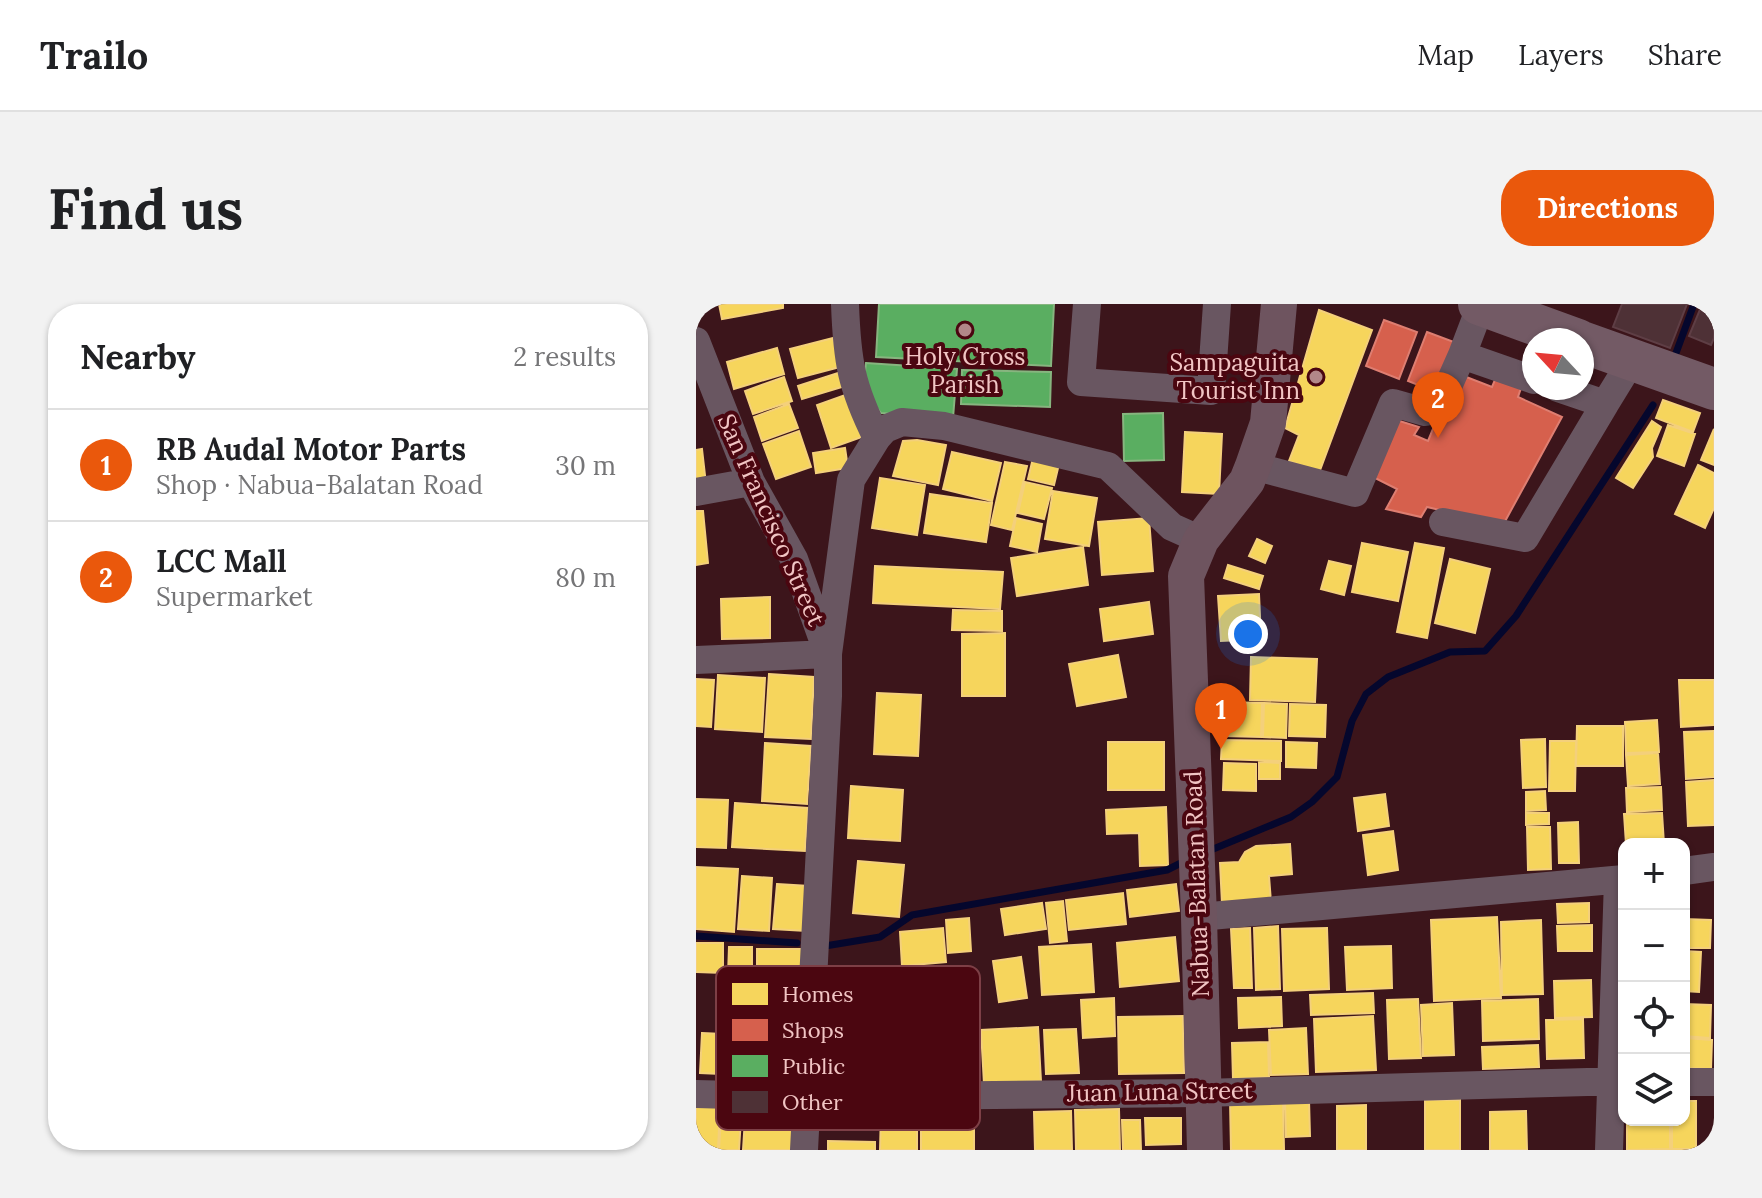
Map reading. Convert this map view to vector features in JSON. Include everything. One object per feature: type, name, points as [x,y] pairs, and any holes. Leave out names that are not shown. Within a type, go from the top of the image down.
[{"type":"highway","points":[[1480,304],[1545,328]]},
{"type":"highway","points":[[1594,346],[1714,389]]},
{"type":"main road","name":"Nabua-Balatan Road","points":[[1205,1150],[1186,576],[1201,540],[1247,481],[1268,423],[1279,304]]},
{"type":"street","points":[[845,304],[848,363],[858,400],[877,438]]},
{"type":"street","points":[[1087,304],[1081,382],[1211,391],[1217,304]]},
{"type":"street","points":[[1253,466],[1355,493],[1393,403],[1425,412],[1442,400],[1480,304]]},
{"type":"street","name":"San Francisco Street","points":[[696,341],[751,482],[794,559],[828,654]]},
{"type":"street","points":[[1462,355],[1522,376]]},
{"type":"street","points":[[1443,522],[1525,538],[1632,360]]},
{"type":"street","points":[[1593,400],[1605,404]]},
{"type":"street","points":[[813,966],[828,654],[851,480],[885,429],[902,422],[944,426],[1108,466],[1172,527],[1201,540]]},
{"type":"street","points":[[696,492],[751,482]]},
{"type":"street","points":[[696,660],[828,654]]},
{"type":"street","points":[[1690,870],[1714,867]]},
{"type":"street","points":[[1199,917],[1618,880]]},
{"type":"street","points":[[1618,1054],[1621,910]]},
{"type":"street","points":[[1609,1150],[1618,1081]]},
{"type":"street","name":"Juan Luna Street","points":[[980,1095],[1202,1093],[1618,1081]]},
{"type":"street","points":[[1690,1082],[1714,1082]]},
{"type":"street","name":"Juan Luna Street","points":[[696,1094],[716,1095]]},
{"type":"street","points":[[804,1130],[804,1150]]},
{"type":"building: Homes","points":[[719,304],[783,304],[783,308],[722,319]]},
{"type":"building: Homes","points":[[1319,310],[1372,330],[1319,473],[1289,461],[1299,435],[1285,428]]},
{"type":"building: Homes","points":[[833,338],[840,367],[798,378],[790,349]]},
{"type":"building: Homes","points":[[777,348],[784,374],[734,389],[727,362]]},
{"type":"building: Homes","points":[[841,372],[845,386],[802,399],[798,386]]},
{"type":"building: Homes","points":[[784,377],[792,401],[753,414],[745,391]]},
{"type":"building: Homes","points":[[848,394],[862,437],[831,448],[817,405]]},
{"type":"building: Homes","points":[[1663,400],[1700,413],[1693,432],[1656,418]]},
{"type":"building: Homes","points":[[789,404],[798,428],[762,441],[754,417]]},
{"type":"building: Homes","points":[[1652,421],[1661,427],[1652,448],[1653,457],[1633,488],[1616,478]]},
{"type":"building: Homes","points":[[1668,425],[1695,434],[1684,466],[1657,456]]},
{"type":"building: Homes","points":[[1714,429],[1714,465],[1701,460]]},
{"type":"building: Homes","points":[[799,431],[811,467],[776,479],[763,444]]},
{"type":"building: Homes","points":[[1185,432],[1222,434],[1219,494],[1182,492]]},
{"type":"building: Homes","points":[[903,441],[946,445],[938,485],[893,476]]},
{"type":"building: Homes","points":[[845,448],[848,468],[816,473],[813,453]]},
{"type":"building: Homes","points":[[702,449],[706,484],[696,485],[696,450]]},
{"type":"building: Homes","points":[[952,452],[1001,463],[992,501],[943,489]]},
{"type":"building: Homes","points":[[1033,458],[1059,464],[1054,485],[1028,479]]},
{"type":"building: Homes","points":[[1005,462],[1027,466],[1012,530],[991,525]]},
{"type":"building: Homes","points":[[1698,465],[1714,473],[1714,508],[1705,528],[1675,514]]},
{"type":"building: Homes","points":[[880,478],[925,485],[917,535],[872,528]]},
{"type":"building: Homes","points":[[1025,482],[1052,488],[1044,519],[1018,513]]},
{"type":"building: Homes","points":[[1053,491],[1097,498],[1089,546],[1045,539]]},
{"type":"building: Homes","points":[[930,494],[992,503],[986,542],[924,533]]},
{"type":"building: Homes","points":[[696,511],[703,511],[708,563],[696,565]]},
{"type":"building: Homes","points":[[1016,518],[1042,524],[1037,552],[1010,546]]},
{"type":"building: Homes","points":[[1149,518],[1153,571],[1102,575],[1098,522]]},
{"type":"building: Homes","points":[[1257,539],[1272,546],[1265,563],[1249,556]]},
{"type":"building: Homes","points":[[1362,543],[1408,552],[1398,601],[1352,592]]},
{"type":"building: Homes","points":[[1415,543],[1444,548],[1427,638],[1397,632]]},
{"type":"building: Homes","points":[[1083,547],[1088,585],[1017,596],[1011,558]]},
{"type":"building: Homes","points":[[1450,559],[1490,569],[1475,633],[1435,623]]},
{"type":"building: Homes","points":[[1329,561],[1351,566],[1344,595],[1321,589]]},
{"type":"building: Homes","points":[[1228,565],[1263,576],[1259,589],[1224,578]]},
{"type":"building: Homes","points":[[875,566],[1003,572],[1000,609],[873,603]]},
{"type":"building: Homes","points":[[1259,594],[1261,639],[1221,641],[1218,596]]},
{"type":"building: Homes","points":[[770,597],[770,638],[722,639],[721,599]]},
{"type":"building: Homes","points":[[1149,602],[1153,634],[1104,641],[1100,609]]},
{"type":"building: Homes","points":[[953,610],[1002,611],[1002,631],[952,630]]},
{"type":"building: Homes","points":[[1005,633],[1005,696],[962,696],[962,634]]},
{"type":"building: Homes","points":[[1118,655],[1126,697],[1077,706],[1069,664]]},
{"type":"building: Homes","points":[[1251,657],[1317,659],[1315,702],[1250,700]]},
{"type":"building: Homes","points":[[769,674],[814,677],[811,739],[765,737]]},
{"type":"building: Homes","points":[[718,675],[765,678],[762,732],[715,729]]},
{"type":"building: Homes","points":[[696,679],[714,680],[711,727],[696,726]]},
{"type":"building: Homes","points":[[1679,680],[1714,680],[1714,725],[1681,727]]},
{"type":"building: Homes","points":[[877,693],[921,695],[918,756],[874,754]]},
{"type":"building: Homes","points":[[1225,702],[1262,703],[1261,737],[1224,736]]},
{"type":"building: Homes","points":[[1264,703],[1287,704],[1286,738],[1263,737]]},
{"type":"building: Homes","points":[[1290,704],[1326,705],[1325,737],[1289,736]]},
{"type":"building: Homes","points":[[1657,720],[1659,752],[1626,753],[1625,722]]},
{"type":"building: Homes","points":[[1577,726],[1623,726],[1623,766],[1576,766]]},
{"type":"building: Homes","points":[[1714,731],[1714,777],[1686,779],[1684,732]]},
{"type":"building: Homes","points":[[1545,739],[1546,787],[1523,788],[1521,740]]},
{"type":"building: Homes","points":[[1222,740],[1281,741],[1281,761],[1221,759]]},
{"type":"building: Homes","points":[[1550,741],[1576,741],[1575,791],[1549,791]]},
{"type":"building: Homes","points":[[1108,742],[1164,742],[1164,790],[1108,790]]},
{"type":"building: Homes","points":[[1286,742],[1317,743],[1316,768],[1286,767]]},
{"type":"building: Homes","points":[[765,743],[811,746],[807,804],[762,801]]},
{"type":"building: Homes","points":[[1658,753],[1660,784],[1628,786],[1626,755]]},
{"type":"building: Homes","points":[[1259,762],[1280,763],[1280,779],[1259,779]]},
{"type":"building: Homes","points":[[1224,763],[1256,764],[1256,791],[1223,790]]},
{"type":"building: Homes","points":[[1714,780],[1714,825],[1688,826],[1686,782]]},
{"type":"building: Homes","points":[[851,786],[903,790],[900,841],[848,838]]},
{"type":"building: Homes","points":[[1661,787],[1662,810],[1627,812],[1626,788]]},
{"type":"building: Homes","points":[[1545,791],[1546,810],[1526,811],[1526,792]]},
{"type":"building: Homes","points":[[1385,794],[1389,826],[1358,831],[1354,798]]},
{"type":"building: Homes","points":[[696,799],[728,800],[726,848],[696,847]]},
{"type":"building: Homes","points":[[735,803],[808,808],[805,851],[732,847]]},
{"type":"building: Homes","points":[[1166,807],[1168,865],[1140,866],[1139,833],[1107,834],[1106,810]]},
{"type":"building: Homes","points":[[1526,813],[1549,813],[1549,824],[1526,825]]},
{"type":"building: Homes","points":[[1662,813],[1664,838],[1626,838],[1624,814]]},
{"type":"building: Homes","points":[[1578,822],[1579,863],[1559,863],[1558,823]]},
{"type":"building: Homes","points":[[1527,827],[1550,827],[1551,869],[1528,870]]},
{"type":"building: Homes","points":[[1393,831],[1398,870],[1368,875],[1363,835]]},
{"type":"building: Homes","points":[[1290,844],[1292,874],[1269,876],[1271,902],[1222,904],[1220,863],[1239,862],[1245,852],[1256,846]]},
{"type":"building: Homes","points":[[858,861],[904,865],[899,917],[853,913]]},
{"type":"building: Homes","points":[[696,867],[738,869],[734,932],[696,929]]},
{"type":"building: Homes","points":[[742,876],[772,878],[769,931],[738,929]]},
{"type":"building: Homes","points":[[777,884],[809,886],[806,931],[773,929]]},
{"type":"building: Homes","points":[[1176,884],[1179,911],[1130,917],[1127,890]]},
{"type":"building: Homes","points":[[1123,893],[1126,924],[1069,930],[1066,900]]},
{"type":"building: Homes","points":[[1063,901],[1067,941],[1050,943],[1046,903]]},
{"type":"building: Homes","points":[[1042,903],[1046,929],[1005,935],[1001,909]]},
{"type":"building: Homes","points":[[1589,903],[1589,922],[1558,923],[1557,904]]},
{"type":"building: Homes","points":[[1497,917],[1501,998],[1434,1001],[1431,920]]},
{"type":"building: Homes","points":[[969,918],[971,951],[948,953],[946,920]]},
{"type":"building: Homes","points":[[1690,919],[1711,920],[1710,948],[1690,948]]},
{"type":"building: Homes","points":[[1541,920],[1543,994],[1502,995],[1501,922]]},
{"type":"building: Homes","points":[[1592,925],[1592,951],[1558,951],[1557,926]]},
{"type":"building: Homes","points":[[1278,926],[1280,989],[1256,990],[1254,928]]},
{"type":"building: Homes","points":[[943,928],[946,962],[902,966],[900,932]]},
{"type":"building: Homes","points":[[1250,928],[1252,988],[1234,988],[1231,929]]},
{"type":"building: Homes","points":[[1327,928],[1329,989],[1284,991],[1282,929]]},
{"type":"building: Homes","points":[[1175,937],[1179,981],[1120,987],[1117,943]]},
{"type":"building: Homes","points":[[696,943],[723,943],[723,966],[716,966],[716,973],[696,972]]},
{"type":"building: Homes","points":[[1091,944],[1094,992],[1042,995],[1039,947]]},
{"type":"building: Homes","points":[[1391,946],[1392,988],[1347,990],[1345,947]]},
{"type":"building: Homes","points":[[729,947],[752,947],[752,966],[728,966]]},
{"type":"building: Homes","points":[[757,949],[806,949],[806,966],[757,966]]},
{"type":"building: Homes","points":[[1690,951],[1701,952],[1699,992],[1690,991]]},
{"type":"building: Homes","points":[[1021,957],[1027,998],[999,1002],[993,961]]},
{"type":"building: Homes","points":[[1591,980],[1592,1017],[1555,1018],[1554,981]]},
{"type":"building: Homes","points":[[1373,993],[1374,1013],[1311,1015],[1310,995]]},
{"type":"building: Homes","points":[[1281,997],[1282,1026],[1239,1028],[1238,998]]},
{"type":"building: Homes","points":[[1114,998],[1115,1036],[1083,1038],[1081,1000]]},
{"type":"building: Homes","points":[[1418,999],[1421,1058],[1389,1059],[1387,1000]]},
{"type":"building: Homes","points":[[1538,999],[1539,1039],[1483,1041],[1482,1001]]},
{"type":"building: Homes","points":[[1452,1003],[1454,1055],[1423,1056],[1421,1005]]},
{"type":"building: Homes","points":[[1690,1004],[1711,1005],[1710,1038],[1690,1036]]},
{"type":"building: Homes","points":[[1183,1016],[1184,1073],[1119,1074],[1118,1017]]},
{"type":"building: Homes","points":[[1373,1016],[1376,1070],[1316,1072],[1314,1019]]},
{"type":"building: Homes","points":[[1583,1019],[1584,1058],[1547,1059],[1546,1020]]},
{"type":"building: Homes","points":[[1038,1027],[1041,1081],[984,1084],[981,1030]]},
{"type":"building: Homes","points":[[1306,1028],[1308,1074],[1271,1075],[1269,1030]]},
{"type":"building: Homes","points":[[1076,1029],[1079,1073],[1046,1074],[1044,1030]]},
{"type":"building: Homes","points":[[702,1033],[716,1034],[716,1074],[700,1073]]},
{"type":"building: Homes","points":[[1690,1038],[1712,1040],[1711,1069],[1690,1068]]},
{"type":"building: Homes","points":[[1268,1042],[1269,1077],[1233,1079],[1232,1043]]},
{"type":"building: Homes","points":[[1538,1045],[1539,1067],[1483,1069],[1482,1047]]},
{"type":"building: Homes","points":[[1283,1098],[1284,1150],[1231,1150],[1230,1100]]},
{"type":"building: Homes","points":[[1309,1100],[1310,1136],[1286,1137],[1285,1101]]},
{"type":"building: Homes","points":[[1425,1100],[1460,1100],[1460,1150],[1425,1150]]},
{"type":"building: Homes","points":[[1690,1101],[1696,1101],[1696,1149],[1672,1149],[1672,1126],[1690,1126]]},
{"type":"building: Homes","points":[[696,1104],[716,1105],[718,1150],[696,1150]]},
{"type":"building: Homes","points":[[1366,1105],[1366,1150],[1337,1150],[1337,1106]]},
{"type":"building: Homes","points":[[1119,1109],[1120,1150],[1076,1150],[1075,1110]]},
{"type":"building: Homes","points":[[1071,1111],[1072,1150],[1035,1150],[1034,1112]]},
{"type":"building: Homes","points":[[1526,1111],[1527,1150],[1490,1150],[1490,1112]]},
{"type":"building: Homes","points":[[1145,1118],[1181,1118],[1181,1144],[1146,1145]]},
{"type":"building: Homes","points":[[1122,1120],[1140,1120],[1141,1150],[1123,1150]]},
{"type":"building: Homes","points":[[1627,1126],[1670,1126],[1670,1149],[1627,1150]]},
{"type":"building: Homes","points":[[720,1130],[740,1130],[739,1150],[719,1150]]},
{"type":"building: Homes","points":[[744,1130],[795,1130],[794,1150],[743,1150]]},
{"type":"building: Homes","points":[[881,1130],[917,1130],[917,1150],[880,1150]]},
{"type":"building: Homes","points":[[921,1130],[974,1130],[974,1150],[921,1150]]},
{"type":"building: Homes","points":[[828,1141],[875,1142],[875,1150],[828,1150]]},
{"type":"building: Shops","points":[[1384,320],[1417,332],[1399,379],[1366,366]]},
{"type":"building: Shops","points":[[1427,332],[1462,345],[1443,395],[1408,381]]},
{"type":"building: Shops","points":[[1456,373],[1492,387],[1497,375],[1522,385],[1518,397],[1562,417],[1503,525],[1427,507],[1421,517],[1386,509],[1397,489],[1371,476],[1390,418],[1419,427],[1414,435],[1428,441]]},
{"type":"building: Public","name":"Holy Cross Parish","points":[[879,304],[1054,304],[1051,366],[876,357]]},
{"type":"building: Public","points":[[866,363],[957,369],[953,418],[881,413],[863,390]]},
{"type":"building: Public","points":[[962,370],[1051,372],[1050,407],[961,404]]},
{"type":"building: Public","points":[[1163,413],[1164,460],[1124,461],[1123,414]]},
{"type":"building: Other","points":[[1622,304],[1687,304],[1670,348],[1613,327]]},
{"type":"building: Other","points":[[1701,307],[1714,312],[1711,345],[1689,336]]},
{"type":"waterway","points":[[1676,353],[1694,304]]},
{"type":"waterway","points":[[1206,852],[1291,817],[1312,802],[1337,777],[1352,721],[1366,694],[1388,677],[1450,652],[1485,651],[1516,616],[1653,405]]},
{"type":"waterway","points":[[825,946],[880,937],[912,915],[1167,870],[1187,860]]},
{"type":"waterway","points":[[696,936],[797,943]]},
{"type":"place","name":"Holy Cross Parish","points":[[965,330]]},
{"type":"place","name":"Sampaguita Tourist Inn","points":[[1316,377]]},
{"type":"place","name":"LCC Mall","points":[[1438,438]]},
{"type":"place","name":"RB Audal Motor Parts","points":[[1221,749]]}]
